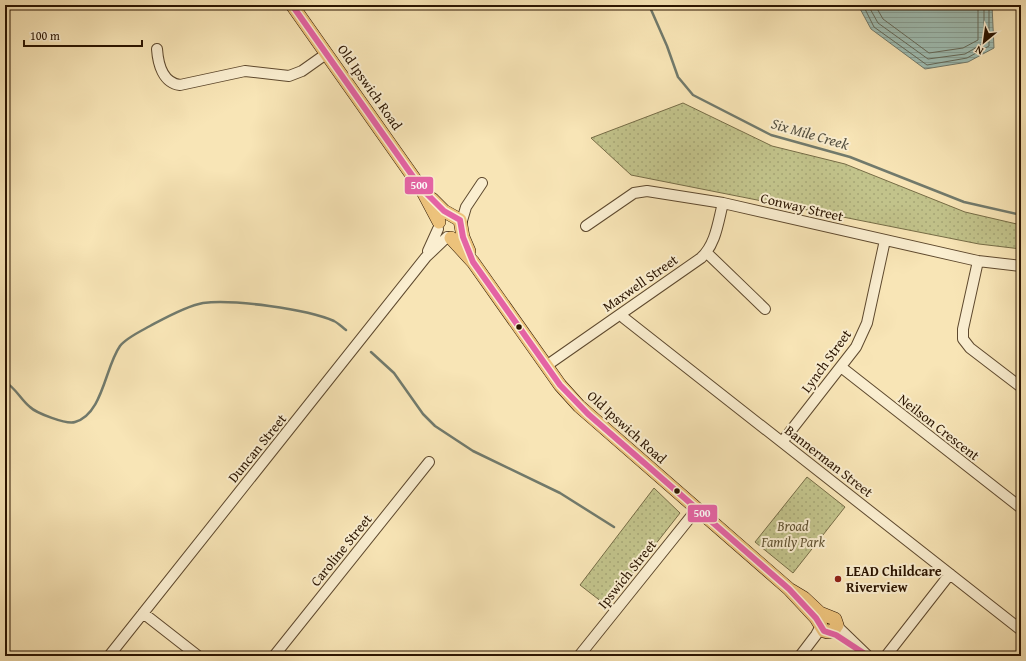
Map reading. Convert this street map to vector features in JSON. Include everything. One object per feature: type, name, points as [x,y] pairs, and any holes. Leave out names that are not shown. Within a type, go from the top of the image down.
[{"type":"main road","name":"Old Ipswich Road","points":[[292,5],[421,188],[444,232],[473,262],[546,366],[570,397],[789,588],[828,626]]},
{"type":"main road","name":"Old Ipswich Road","points":[[421,188],[441,208],[457,220],[473,262]]},
{"type":"main road","points":[[442,217],[457,220],[458,235],[444,232],[442,217]]},
{"type":"street","points":[[157,49],[158,59],[166,76],[173,83],[180,85],[245,71],[276,76],[289,76],[302,71],[326,54]]},
{"type":"street","points":[[457,220],[482,183]]},
{"type":"street","name":"Conway Street","points":[[586,226],[629,196],[640,191],[723,203],[978,261],[1021,266]]},
{"type":"street","points":[[723,203],[713,241],[707,253],[765,309]]},
{"type":"street","name":"Duncan Street","points":[[109,656],[356,346],[444,232]]},
{"type":"street","name":"Lynch Street","points":[[782,442],[856,347],[865,329],[885,240]]},
{"type":"street","name":"Maxwell Street","points":[[546,366],[707,253]]},
{"type":"street","points":[[978,261],[963,329],[963,339],[970,348],[1021,388]]},
{"type":"street","name":"Bannerman Street","points":[[621,314],[624,318],[1021,630]]},
{"type":"street","name":"Neilson Crescent","points":[[841,367],[1021,508]]},
{"type":"street","name":"Caroline Street","points":[[274,656],[429,462]]},
{"type":"street","name":"Ipswich Street","points":[[579,656],[697,509]]},
{"type":"street","points":[[886,656],[950,574]]},
{"type":"street","points":[[144,613],[198,656]]},
{"type":"street","points":[[800,656],[816,635],[828,626]]},
{"type":"street","points":[[807,656],[821,639],[828,626]]},
{"type":"street","name":"Old Ipswich Road","points":[[828,626],[868,656]]},
{"type":"green space","points":[[683,103],[772,146],[845,164],[965,212],[1021,225],[1021,249],[979,244],[631,175],[591,138]]},
{"type":"green space","name":"Broad Family Park","points":[[807,477],[845,507],[793,573],[755,542]]},
{"type":"green space","points":[[654,488],[680,513],[607,606],[580,585]]},
{"type":"water","points":[[858,5],[992,5],[994,48],[968,62],[925,69],[871,29]]},
{"type":"waterway","name":"Six Mile Creek","points":[[649,5],[667,46],[678,77],[693,95],[771,135],[850,157],[964,202],[1021,215]]},
{"type":"waterway","points":[[5,382],[9,384],[33,409],[65,422],[75,422],[92,410],[98,400],[115,355],[120,346],[130,337],[183,309],[203,303],[216,302],[232,302],[269,306],[322,317],[334,321],[346,330]]},
{"type":"waterway","points":[[371,352],[394,373],[423,414],[435,426],[473,451],[560,493],[614,527]]},
{"type":"transit line","name":"500","points":[[292,5],[421,188],[444,211],[460,220],[463,237],[473,262],[560,385],[588,414],[789,589],[816,618],[824,631],[836,635],[868,656]]},
{"type":"place","name":"LEAD Childcare Riverview","points":[[838,579]]}]
